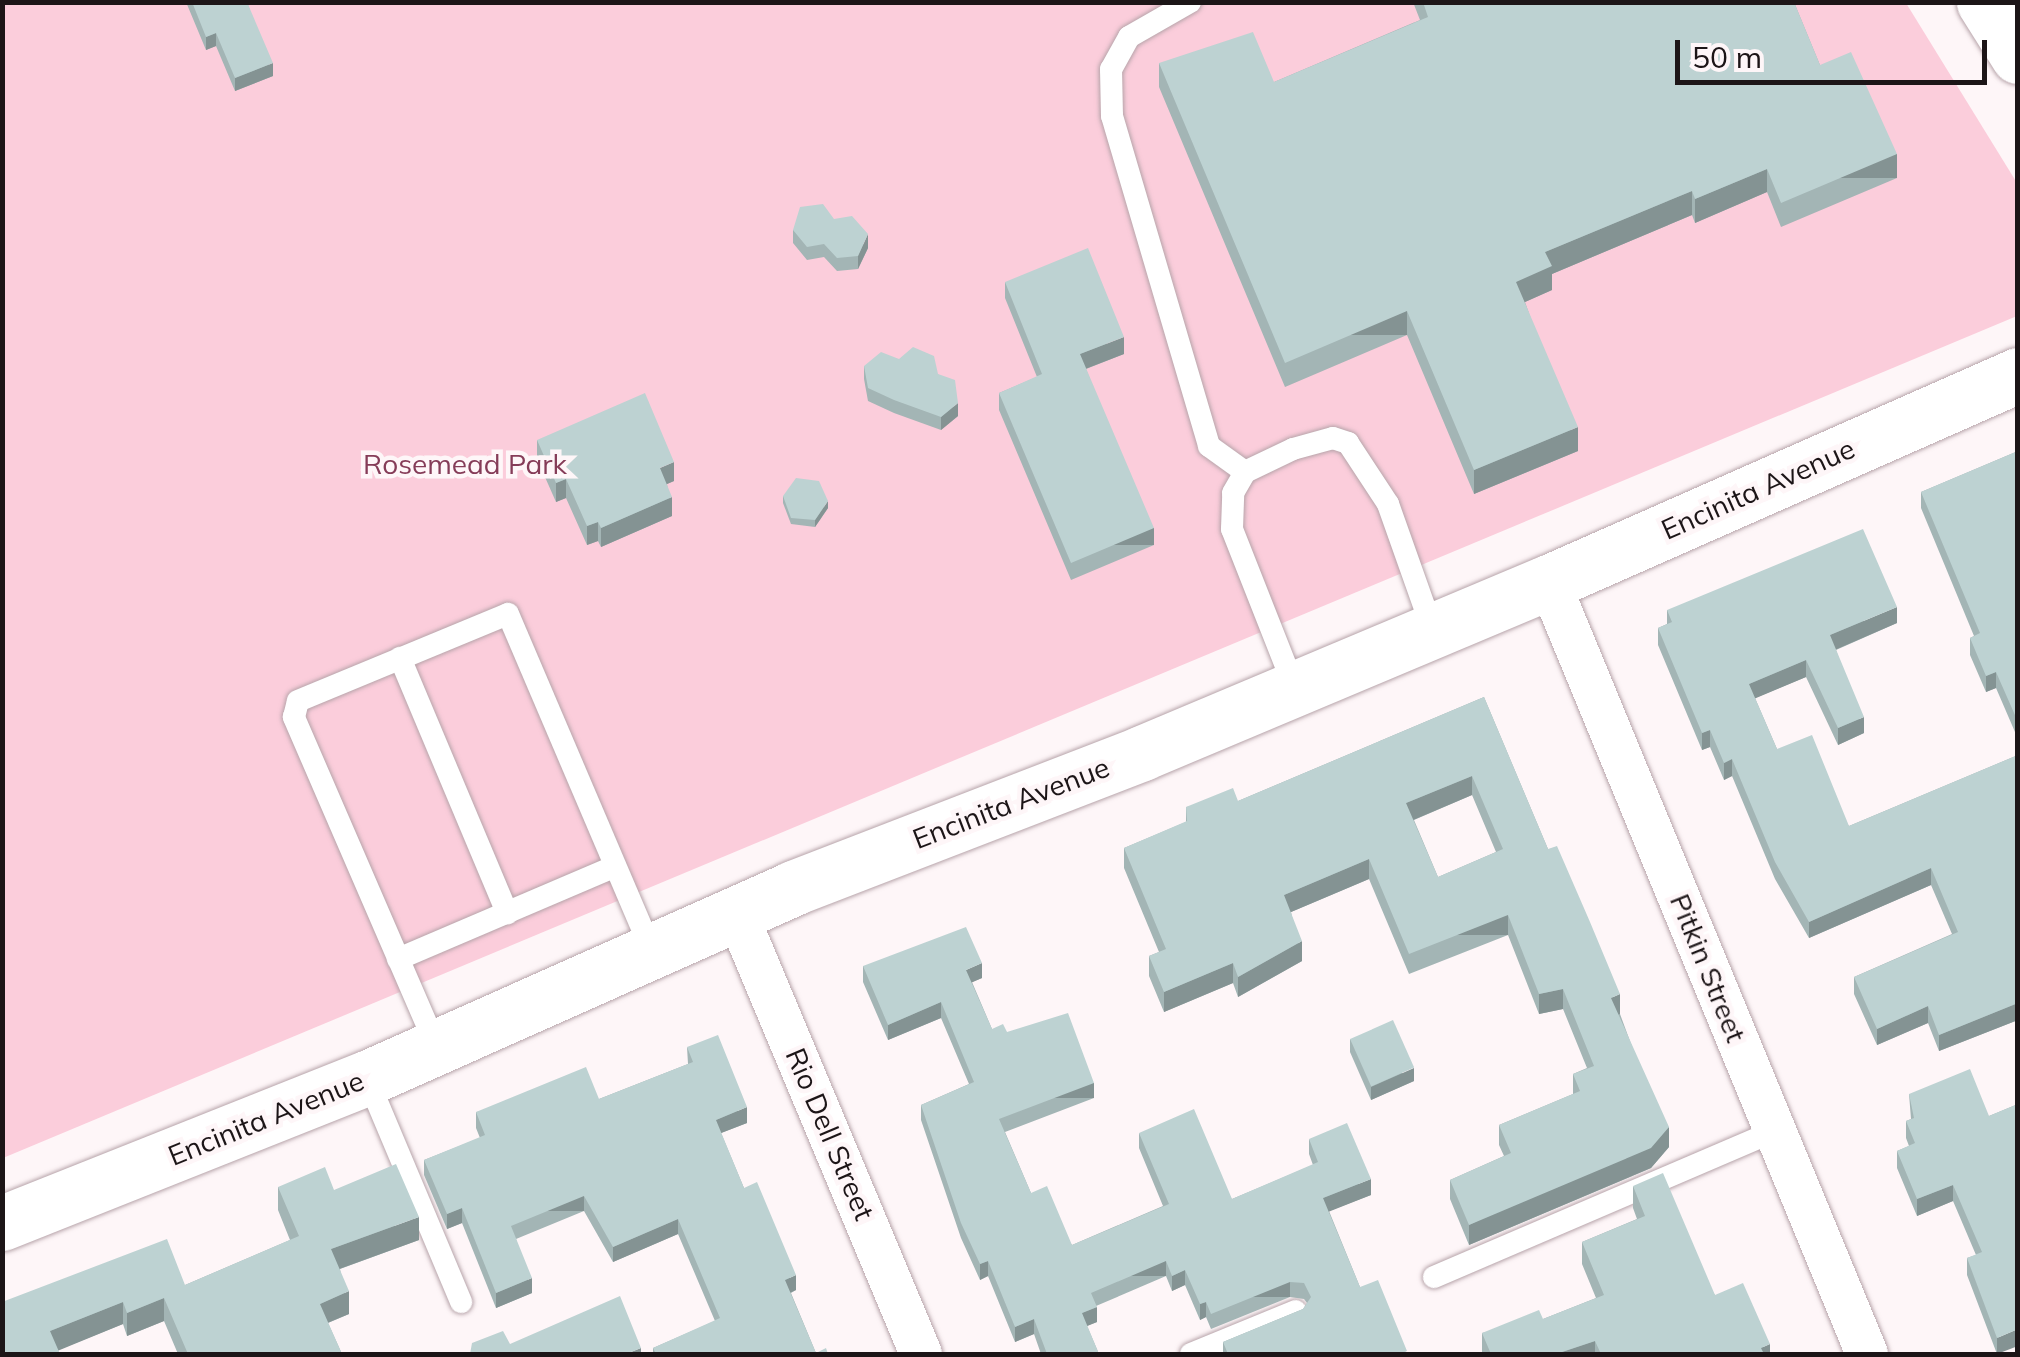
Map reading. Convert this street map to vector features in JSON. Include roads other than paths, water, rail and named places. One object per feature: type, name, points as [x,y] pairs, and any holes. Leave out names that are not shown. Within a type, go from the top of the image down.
[{"type":"street","points":[[1984,2],[2018,56]]},
{"type":"street","name":"Encinita Avenue","points":[[2,1223],[367,1078],[654,956],[737,914],[1433,631],[2018,375]]},
{"type":"street","name":"Pitkin Street","points":[[1549,582],[1867,1354]]},
{"type":"street","name":"Rio Dell Street","points":[[737,914],[922,1354]]},
{"type":"lane","points":[[1190,2],[1129,37],[1112,69],[1112,116],[1209,446],[1245,472]]},
{"type":"lane","points":[[1295,689],[1232,529],[1233,493],[1245,472],[1293,448],[1333,438],[1348,442],[1388,504],[1433,631]]},
{"type":"lane","points":[[437,1048],[294,708],[400,658],[508,614],[654,956]]},
{"type":"lane","points":[[400,658],[507,913]]},
{"type":"lane","points":[[398,959],[614,868]]},
{"type":"lane","points":[[367,1078],[461,1302]]},
{"type":"lane","points":[[1434,1277],[1776,1131]]},
{"type":"lane","points":[[1191,1354],[1296,1311]]},
{"type":"park label","name":"Rosemead Park","points":[[465,464]]}]
